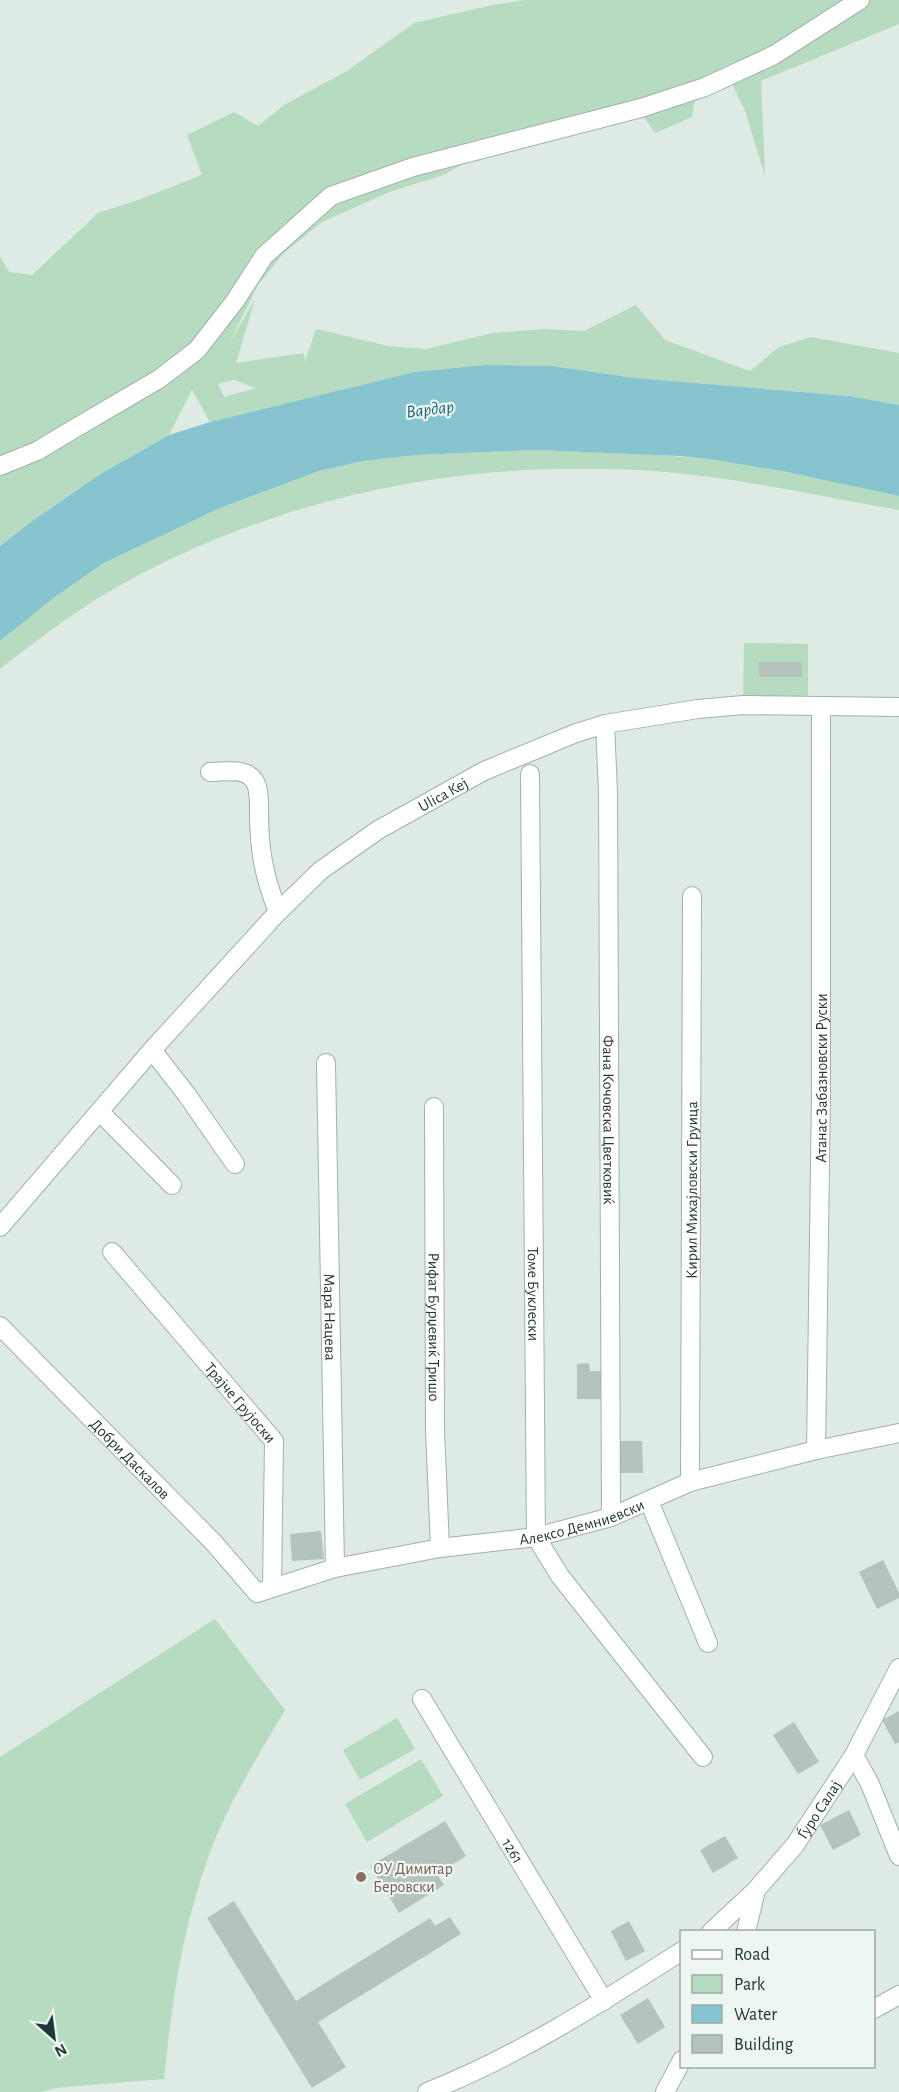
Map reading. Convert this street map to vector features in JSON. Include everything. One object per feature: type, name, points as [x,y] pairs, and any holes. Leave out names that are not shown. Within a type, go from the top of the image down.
[{"type":"street","points":[[0,466],[37,451],[159,379],[197,350],[235,302],[264,256],[331,195],[413,167],[641,108],[705,87],[774,55],[860,0]]},
{"type":"street","name":"Ulica Kej","points":[[0,1227],[152,1050],[278,912],[320,872],[378,830],[484,771],[566,737],[605,724],[698,709],[743,705],[899,707]]},
{"type":"street","name":"Атанас Забазновски Руски","points":[[816,1450],[821,1092],[821,706]]},
{"type":"street","name":"Фана Кочовска Цветковиќ","points":[[605,724],[608,792],[612,1517]]},
{"type":"street","points":[[210,772],[238,772],[250,775],[254,779],[258,790],[262,863],[269,891],[278,912]]},
{"type":"street","name":"Томе Буклески","points":[[530,774],[536,1537]]},
{"type":"street","name":"Кирил Михајловски Груица","points":[[690,1482],[692,896]]},
{"type":"street","points":[[152,1050],[187,1095],[235,1164]]},
{"type":"street","name":"Мара Нацева","points":[[326,1063],[335,1568]]},
{"type":"street","name":"Рифат Бурџевиќ Тришо","points":[[434,1107],[435,1430],[440,1548]]},
{"type":"street","points":[[100,1112],[172,1185]]},
{"type":"street","name":"Трајче Грујоски","points":[[112,1252],[274,1441],[265,1590]]},
{"type":"street","name":"Добри Даскалов","points":[[0,1326],[214,1543],[265,1590]]},
{"type":"street","name":"Алексо Демниевски","points":[[265,1590],[335,1568],[440,1548],[536,1537],[612,1517],[690,1482],[816,1450],[899,1433]]},
{"type":"street","points":[[649,1501],[708,1643]]},
{"type":"street","points":[[536,1537],[560,1576],[703,1757]]},
{"type":"street","name":"Ѓуро Салај","points":[[713,1930],[756,1890],[795,1845],[854,1755],[899,1668]]},
{"type":"street","name":"1261","points":[[422,1699],[604,2001]]},
{"type":"street","points":[[854,1755],[870,1784],[899,1856]]},
{"type":"street","points":[[746,1930],[756,1890]]},
{"type":"street","points":[[427,2092],[500,2060],[549,2034],[680,1952]]},
{"type":"street","points":[[875,2008],[899,1995]]},
{"type":"street","points":[[664,2092],[680,2062]]},
{"type":"green space","points":[[525,0],[899,0],[899,24],[761,81],[765,176],[745,111],[725,69],[698,83],[692,117],[655,133],[634,103],[512,135],[444,175],[392,191],[322,222],[283,254],[258,285],[229,344],[255,299],[236,363],[304,353],[305,362],[316,329],[388,346],[426,349],[493,333],[545,329],[584,331],[636,305],[665,340],[750,371],[779,347],[811,337],[899,353],[899,405],[849,396],[635,378],[552,366],[485,365],[414,372],[210,422],[192,390],[169,435],[102,473],[0,546],[0,256],[9,272],[32,275],[98,213],[202,175],[187,135],[234,112],[258,126],[284,105],[347,71],[414,23]],"holes":[[[234,380],[256,388],[224,397],[218,384]]]},
{"type":"green space","points":[[536,450],[671,456],[761,467],[899,496],[899,510],[746,482],[654,471],[584,468],[515,471],[446,478],[377,490],[310,506],[244,528],[180,555],[87,605],[0,669],[0,641],[56,596],[104,563],[220,508],[319,471],[363,461],[417,455]]},
{"type":"green space","points":[[744,643],[808,644],[808,705],[743,705]]},
{"type":"green space","points":[[215,1619],[285,1710],[234,1799],[209,1855],[200,1882],[179,1966],[164,2079],[55,2088],[41,2092],[0,2092],[0,1757]]},
{"type":"green space","points":[[397,1718],[415,1749],[360,1780],[343,1750]]},
{"type":"green space","points":[[421,1759],[443,1796],[367,1842],[345,1804]]},
{"type":"water","name":"Вардар","points":[[485,365],[552,366],[635,378],[849,396],[899,405],[899,496],[783,471],[680,456],[536,450],[417,455],[363,461],[319,471],[220,508],[104,563],[56,596],[0,641],[0,546],[102,473],[169,435],[210,422],[414,372]]},
{"type":"building","points":[[759,662],[802,662],[802,677],[759,677]]},
{"type":"building","points":[[589,1363],[590,1371],[605,1371],[607,1399],[577,1399],[577,1364]]},
{"type":"building","points":[[616,1441],[642,1441],[643,1473],[617,1473]]},
{"type":"building","points":[[321,1531],[324,1559],[292,1561],[290,1534]]},
{"type":"building","points":[[883,1560],[899,1593],[899,1598],[877,1609],[859,1572]]},
{"type":"building","points":[[899,1711],[899,1742],[895,1744],[882,1720]]},
{"type":"building","points":[[794,1722],[819,1762],[798,1774],[773,1735]]},
{"type":"building","points":[[849,1810],[861,1835],[833,1850],[820,1825]]},
{"type":"building","points":[[445,1821],[466,1856],[437,1874],[444,1885],[399,1913],[370,1866]]},
{"type":"building","points":[[725,1836],[738,1858],[713,1873],[700,1850]]},
{"type":"building","points":[[234,1901],[296,2001],[430,1918],[435,1926],[450,1917],[461,1934],[318,2022],[346,2067],[312,2088],[207,1918]]},
{"type":"building","points":[[629,1921],[645,1951],[626,1961],[611,1931]]},
{"type":"building","points":[[648,1998],[665,2027],[638,2044],[620,2015]]},
{"type":"place","name":"ОУ Димитар Беровски","points":[[361,1877]]}]
